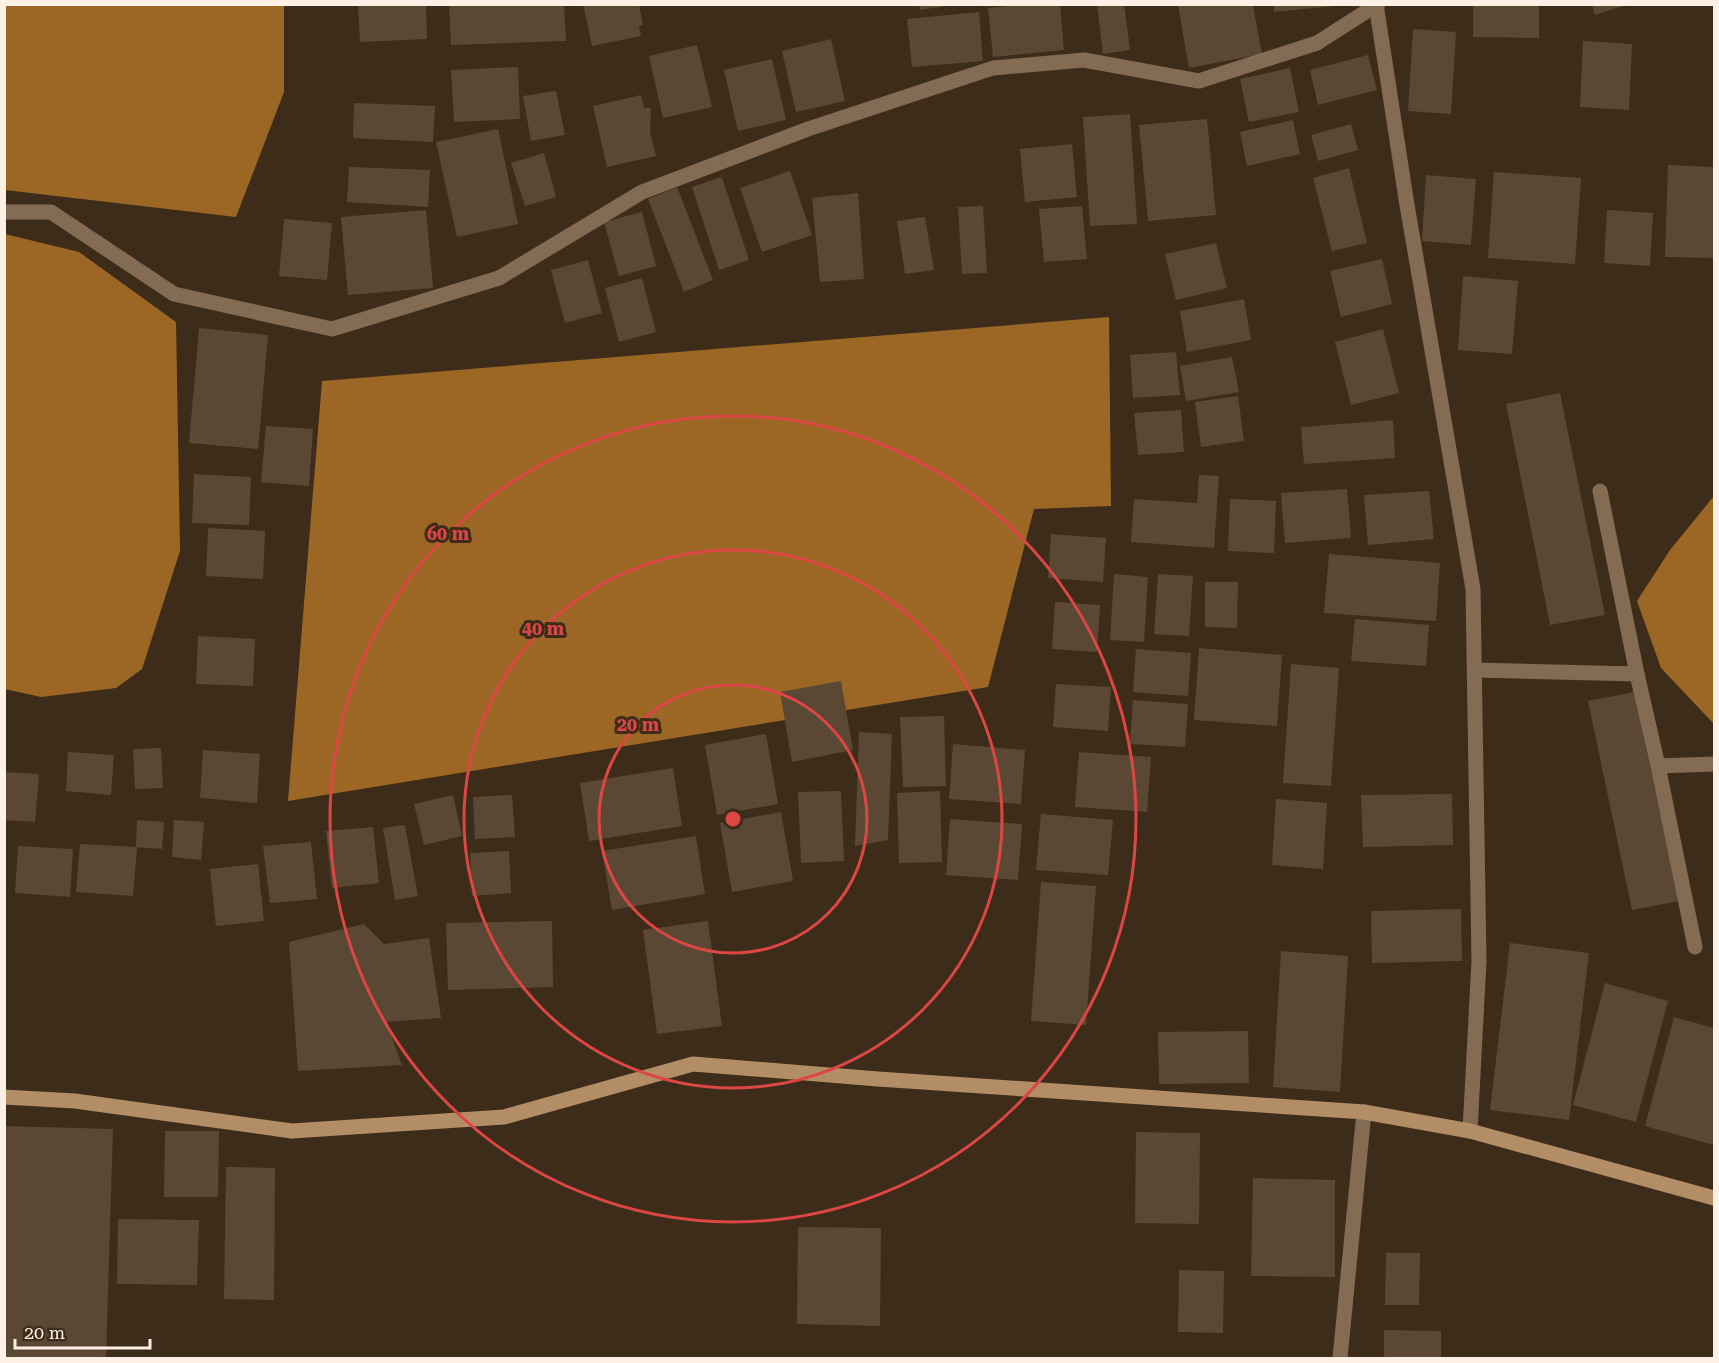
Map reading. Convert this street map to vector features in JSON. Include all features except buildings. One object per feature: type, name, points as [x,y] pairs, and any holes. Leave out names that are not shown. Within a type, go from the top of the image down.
[{"type":"street","points":[[4,212],[51,212],[174,294],[332,329],[499,278],[642,192],[808,129],[993,68],[1084,60],[1199,81],[1317,43],[1377,5],[1473,589],[1479,961],[1470,1131]]},
{"type":"street","points":[[1600,491],[1695,947]]},
{"type":"street","points":[[1474,670],[1637,674]]},
{"type":"street","points":[[1659,766],[1714,764]]},
{"type":"street","points":[[4,1097],[75,1101],[292,1131],[504,1117],[693,1064],[1364,1112],[1470,1131],[1714,1198]]},
{"type":"street","points":[[1340,1359],[1364,1112]]},
{"type":"shaded area","points":[[5,4],[284,5],[284,92],[236,217],[5,190]]},
{"type":"shaded area","points":[[5,234],[79,252],[176,322],[180,551],[142,669],[116,688],[41,697],[5,689]]},
{"type":"shaded area","points":[[1109,317],[1111,506],[1034,509],[988,687],[288,801],[322,381]]},
{"type":"shaded area","points":[[1714,496],[1714,724],[1661,668],[1637,601],[1670,550]]}]
